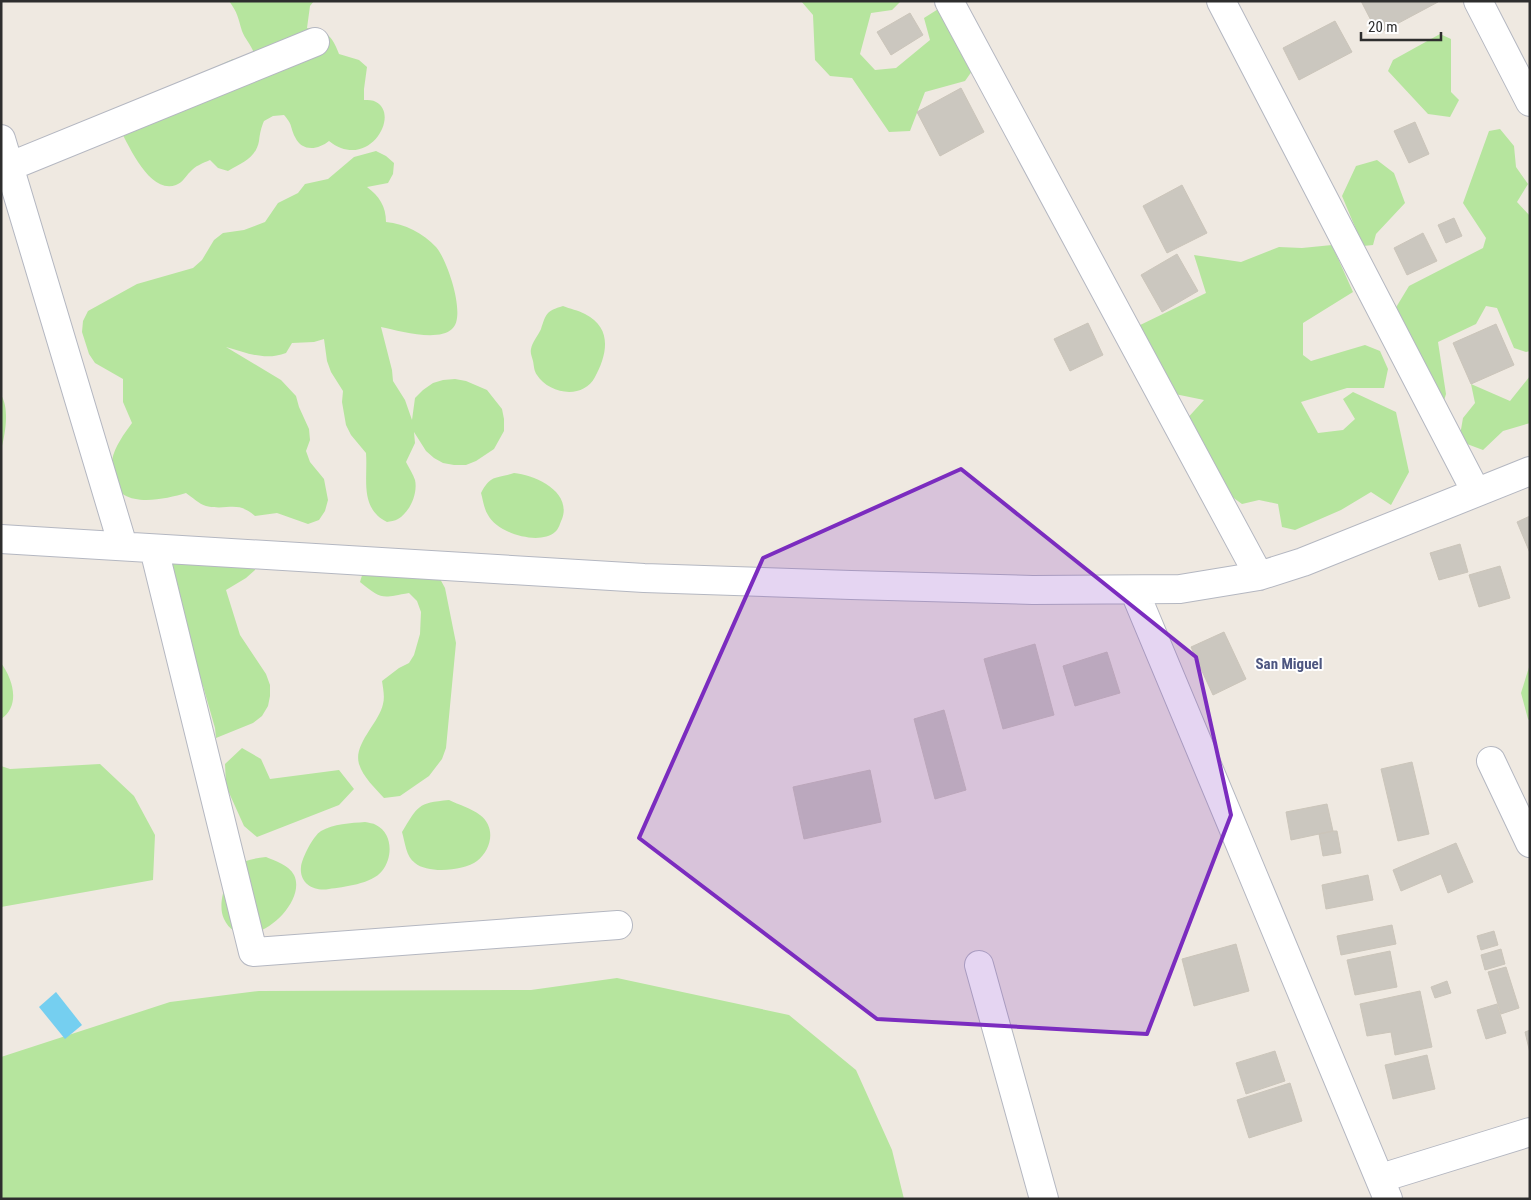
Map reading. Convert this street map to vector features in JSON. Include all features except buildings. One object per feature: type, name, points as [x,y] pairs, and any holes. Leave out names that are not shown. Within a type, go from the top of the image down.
[{"type":"street","points":[[949,1],[1259,576]]},
{"type":"street","points":[[1221,1],[1476,492]]},
{"type":"street","points":[[1478,1],[1530,102]]},
{"type":"street","points":[[5,168],[315,42]]},
{"type":"street","points":[[1,139],[5,168],[122,546]]},
{"type":"street","points":[[1,539],[644,578],[1033,590],[1180,589],[1259,576],[1303,562],[1530,471]]},
{"type":"street","points":[[154,549],[252,952],[618,925]]},
{"type":"street","points":[[1134,590],[1385,1188],[1530,1132]]},
{"type":"street","points":[[1491,761],[1530,844]]},
{"type":"street","points":[[979,965],[1044,1199]]},
{"type":"highlighted area","points":[[961,469],[1196,657],[1231,815],[1147,1034],[877,1019],[639,838],[763,558]]},
{"type":"green space","points":[[229,1],[314,1],[310,6],[307,28],[324,32],[334,42],[339,54],[359,60],[367,67],[364,100],[376,102],[383,109],[385,118],[376,138],[368,146],[356,150],[343,149],[329,141],[315,148],[310,148],[298,142],[284,115],[273,116],[264,121],[257,147],[252,156],[228,171],[218,168],[210,160],[194,168],[176,185],[166,186],[148,175],[118,126],[191,78],[233,59],[245,59],[254,53],[243,34],[236,12]]},
{"type":"green space","points":[[801,1],[901,1],[892,10],[871,13],[860,54],[875,70],[896,68],[930,40],[924,18],[943,6],[977,64],[965,81],[925,92],[910,131],[889,132],[852,78],[830,76],[815,60],[813,15]]},
{"type":"green space","points":[[1440,34],[1451,39],[1451,92],[1459,100],[1450,117],[1428,114],[1388,71],[1393,60]]},
{"type":"green space","points":[[1500,129],[1514,146],[1516,167],[1528,184],[1517,202],[1530,216],[1530,351],[1526,352],[1514,348],[1497,308],[1486,306],[1476,324],[1438,342],[1446,394],[1443,404],[1392,314],[1409,286],[1483,248],[1486,238],[1463,203],[1489,131]]},
{"type":"green space","points":[[376,151],[394,163],[393,174],[388,183],[367,187],[381,202],[385,211],[386,222],[413,230],[425,237],[436,247],[450,275],[454,288],[457,313],[456,323],[452,329],[438,335],[408,333],[381,327],[393,381],[405,400],[412,420],[415,398],[433,383],[455,379],[466,381],[487,390],[502,409],[504,419],[504,431],[494,449],[466,465],[443,463],[426,451],[414,432],[415,443],[406,462],[415,480],[414,496],[402,516],[397,520],[387,522],[372,509],[369,501],[366,483],[366,453],[351,435],[346,425],[342,402],[343,391],[331,372],[327,361],[324,339],[314,342],[292,343],[286,353],[271,356],[249,354],[226,347],[281,380],[296,396],[309,429],[310,440],[306,451],[310,462],[324,479],[328,500],[325,511],[319,520],[308,524],[277,513],[255,516],[243,508],[206,506],[186,493],[154,500],[142,500],[123,494],[116,487],[111,462],[118,445],[132,423],[123,402],[123,379],[95,363],[89,354],[82,332],[83,321],[88,311],[137,284],[193,268],[202,260],[214,240],[223,233],[244,230],[265,222],[278,203],[298,193],[305,184],[328,179],[354,157]]},
{"type":"green space","points":[[1377,160],[1394,173],[1405,203],[1376,234],[1373,245],[1363,246],[1342,196],[1356,166]]},
{"type":"green space","points":[[1332,245],[1353,292],[1303,323],[1303,355],[1311,361],[1365,345],[1380,351],[1388,369],[1384,388],[1347,388],[1301,402],[1318,433],[1343,430],[1355,419],[1343,399],[1353,392],[1396,412],[1409,472],[1391,505],[1371,492],[1341,510],[1295,530],[1282,527],[1278,504],[1259,500],[1242,504],[1224,491],[1184,422],[1204,400],[1170,393],[1134,328],[1206,293],[1194,255],[1241,262],[1279,247],[1302,248]]},
{"type":"green space","points":[[563,306],[594,320],[604,334],[605,342],[599,369],[590,384],[583,389],[566,392],[549,387],[542,381],[535,372],[531,353],[533,344],[546,316],[553,310]]},
{"type":"green space","points":[[1530,376],[1530,423],[1503,431],[1483,450],[1459,441],[1463,418],[1475,403],[1471,384],[1510,401]]},
{"type":"green space","points":[[1,395],[6,415],[1,450]]},
{"type":"green space","points":[[514,473],[523,474],[541,481],[557,493],[564,509],[562,519],[555,532],[539,538],[519,536],[500,527],[488,515],[481,493],[494,478]]},
{"type":"green space","points":[[168,550],[256,558],[255,570],[226,590],[240,635],[266,674],[270,685],[268,706],[262,716],[253,723],[216,738],[203,686],[192,667]]},
{"type":"green space","points":[[363,572],[439,577],[445,588],[456,643],[446,748],[442,759],[429,776],[400,796],[384,798],[363,773],[358,756],[363,741],[381,711],[384,695],[382,681],[409,663],[414,655],[420,634],[421,612],[417,601],[409,593],[382,596],[373,592],[360,582]]},
{"type":"green space","points":[[1,663],[12,684],[13,700],[7,714],[1,719]]},
{"type":"green space","points":[[1530,664],[1530,721],[1521,693]]},
{"type":"green space","points":[[242,748],[261,759],[270,779],[339,770],[354,789],[339,805],[257,837],[244,826],[226,786],[225,764]]},
{"type":"green space","points":[[100,764],[134,796],[155,835],[153,880],[1,907],[1,766],[10,769]]},
{"type":"green space","points":[[449,800],[473,810],[485,820],[490,832],[489,844],[477,861],[464,867],[446,870],[428,869],[412,860],[406,849],[402,832],[419,807]]},
{"type":"green space","points":[[365,822],[374,824],[386,834],[389,853],[386,866],[382,871],[365,882],[349,886],[324,890],[309,886],[303,878],[301,867],[303,858],[315,837],[321,831],[337,825]]},
{"type":"green space","points":[[266,857],[285,866],[294,875],[296,887],[292,900],[284,913],[272,924],[259,931],[245,934],[233,930],[224,919],[221,904],[228,879],[243,862]]},
{"type":"green space","points":[[617,978],[789,1015],[856,1070],[892,1150],[904,1199],[1,1199],[1,1057],[170,1002],[259,991],[531,990]]},
{"type":"water","points":[[56,992],[82,1025],[65,1039],[39,1007]]},
{"type":"district","name":"San Miguel","points":[[1289,664]]}]
